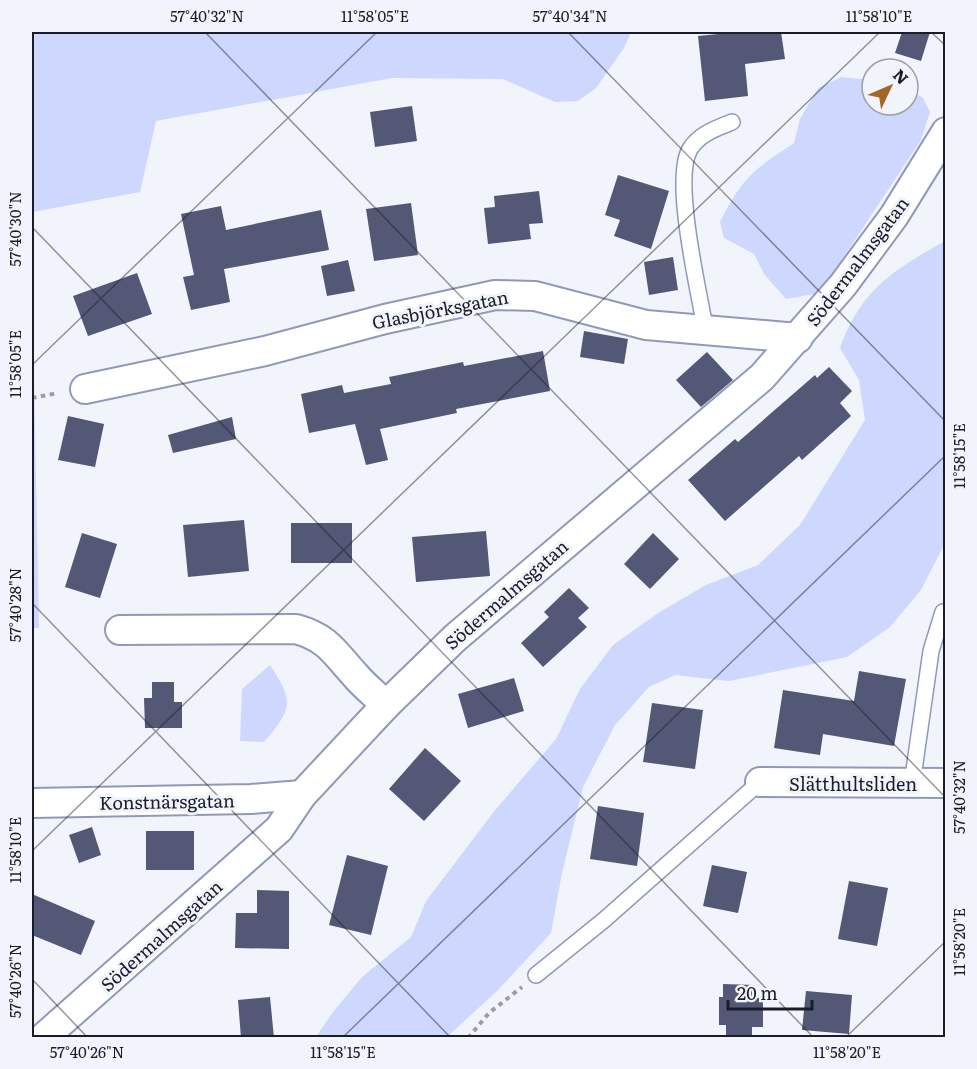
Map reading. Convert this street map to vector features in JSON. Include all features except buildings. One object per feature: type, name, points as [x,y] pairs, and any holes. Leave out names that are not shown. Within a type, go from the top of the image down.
[{"type":"street","name":"Södermalmsgatan","points":[[44,1038],[279,829],[302,795],[386,705],[505,593],[762,377],[843,285],[894,216],[945,132]]},
{"type":"street","name":"Glasbjörksgatan","points":[[85,388],[265,351],[385,319],[495,295],[535,296],[646,326],[705,328],[798,338]]},
{"type":"street","points":[[120,630],[296,630],[315,634],[333,648],[355,675],[386,705]]},
{"type":"street","name":"Slätthultsliden","points":[[759,782],[945,783]]},
{"type":"street","name":"Konstnärsgatan","points":[[32,803],[251,800],[302,795]]},
{"type":"lane","points":[[705,328],[684,194],[685,169],[689,151],[697,141],[711,130],[732,122]]},
{"type":"lane","points":[[912,784],[931,651],[943,612]]},
{"type":"lane","points":[[536,975],[604,920],[759,782]]},
{"type":"path","points":[[468,1038],[489,1013],[536,975]]},
{"type":"shaded area","points":[[32,32],[631,32],[624,48],[596,88],[578,101],[555,102],[503,79],[392,78],[156,121],[140,192],[32,212]]},
{"type":"shaded area","points":[[841,77],[860,79],[860,117],[920,117],[920,96],[930,112],[921,140],[820,293],[786,299],[764,274],[754,254],[724,238],[720,222],[735,195],[750,176],[794,143],[800,119],[818,88]]},
{"type":"shaded area","points":[[945,241],[945,543],[921,590],[890,627],[847,657],[729,681],[675,675],[649,687],[615,725],[583,787],[562,873],[551,933],[496,992],[447,1037],[316,1037],[362,977],[411,937],[426,901],[496,809],[556,739],[580,689],[613,645],[658,613],[706,585],[758,565],[800,525],[865,420],[859,380],[840,348],[848,328],[869,296],[881,283],[910,261]]},
{"type":"shaded area","points":[[32,277],[39,628],[32,628]]},
{"type":"shaded area","points":[[270,665],[286,697],[285,712],[281,721],[264,742],[240,741],[242,689]]}]
